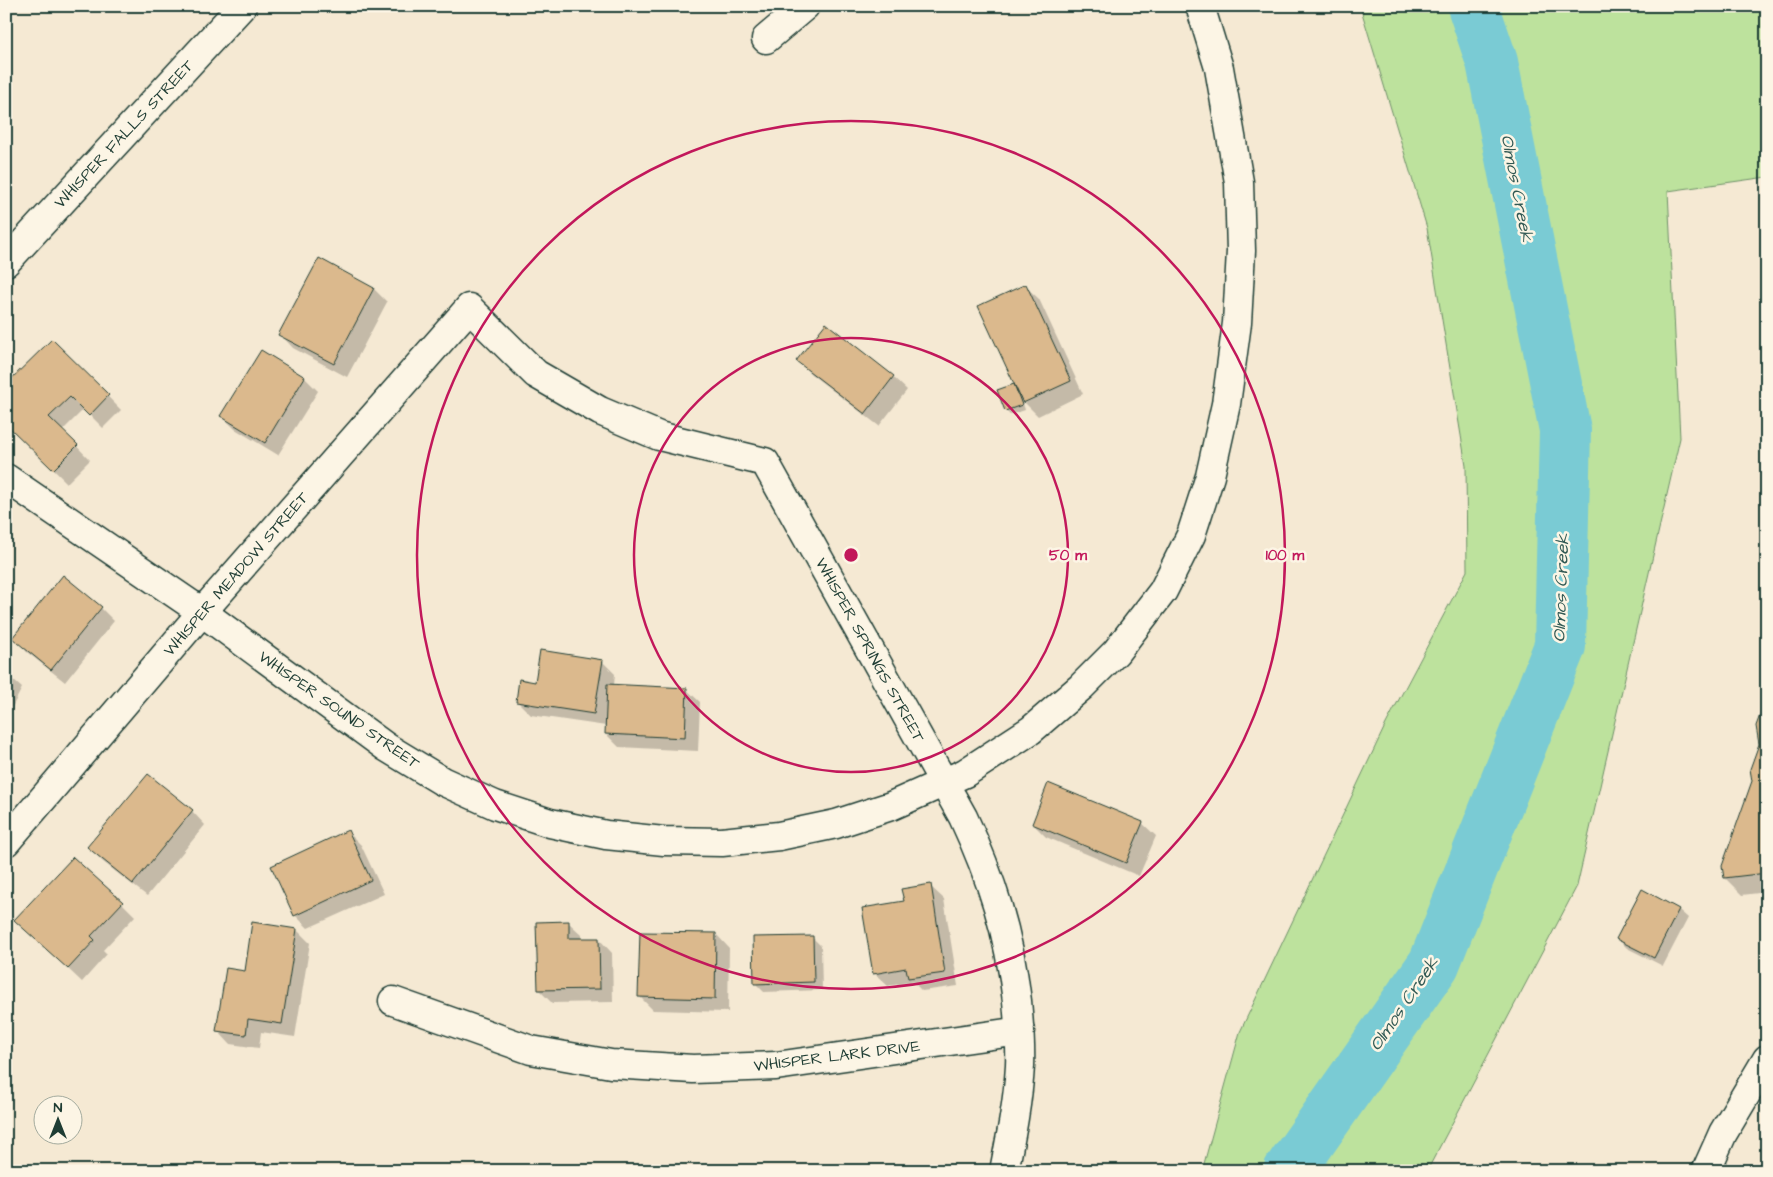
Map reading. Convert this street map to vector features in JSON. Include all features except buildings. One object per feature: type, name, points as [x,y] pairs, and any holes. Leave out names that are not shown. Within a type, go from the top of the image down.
[{"type":"street","name":"WHISPER FALLS STREET","points":[[6,262],[242,6]]},
{"type":"street","points":[[766,39],[805,6]]},
{"type":"street","name":"WHISPER SOUND STREET","points":[[6,478],[202,612],[386,747],[442,781],[495,804],[550,823],[606,835],[664,841],[722,842],[779,836],[845,821],[891,806],[965,773],[1031,730],[1081,687],[1116,652],[1163,591],[1191,535],[1208,485],[1226,404],[1236,323],[1241,251],[1239,182],[1219,68],[1200,6]]},
{"type":"street","name":"WHISPER SPRINGS STREET","points":[[469,308],[536,374],[600,411],[659,436],[765,462],[963,817],[983,860],[1000,911],[1013,964],[1020,1031],[1020,1065],[1014,1119],[1004,1171]]},
{"type":"street","name":"WHISPER MEADOW STREET","points":[[6,842],[202,612],[469,308]]},
{"type":"street","name":"WHISPER LARK DRIVE","points":[[393,1001],[531,1050],[611,1064],[694,1069],[776,1066],[1020,1031]]},
{"type":"street","points":[[1706,1171],[1723,1133],[1767,1060]]},
{"type":"green space","points":[[1360,6],[1767,6],[1767,177],[1668,191],[1680,438],[1577,886],[1427,1171],[1202,1171],[1240,1032],[1386,724],[1467,571],[1466,466],[1427,228]]},
{"type":"waterway","name":"Olmos Creek","points":[[1289,1171],[1434,964],[1560,646],[1565,430],[1492,62],[1473,6]]}]
